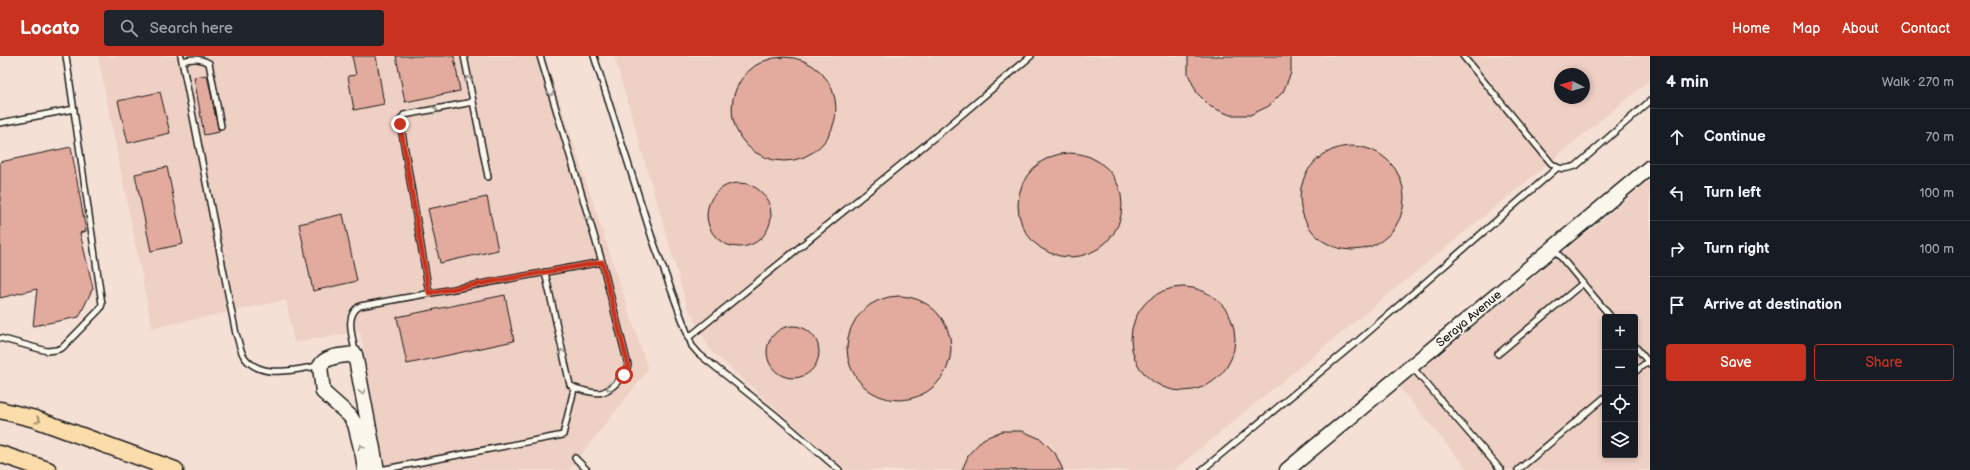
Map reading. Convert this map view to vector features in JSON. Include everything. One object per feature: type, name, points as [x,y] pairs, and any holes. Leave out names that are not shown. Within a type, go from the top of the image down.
[{"type":"main road","points":[[0,410],[35,419],[175,470]]},
{"type":"main road","points":[[0,454],[48,470]]},
{"type":"street","name":"Seraya Avenue","points":[[1287,470],[1650,167]]},
{"type":"street","points":[[365,470],[355,424],[350,416],[323,392],[320,366],[330,358],[355,354],[378,470]]},
{"type":"lane","points":[[0,338],[47,351],[62,348],[100,309],[102,304],[66,56]]},
{"type":"lane","points":[[464,56],[488,177]]},
{"type":"lane","points":[[540,56],[602,262],[628,365],[626,370],[605,392],[600,393],[574,388],[568,381],[545,272]]},
{"type":"lane","points":[[594,56],[652,238],[688,338],[699,354],[774,414],[839,470]]},
{"type":"lane","points":[[688,338],[1032,56]]},
{"type":"lane","points":[[1463,56],[1557,168],[1564,170],[1576,166],[1650,101]]},
{"type":"lane","points":[[221,126],[209,63],[200,58],[181,59],[236,334],[244,357],[263,370],[277,372],[320,366]]},
{"type":"lane","points":[[429,293],[400,121],[404,115],[473,102]]},
{"type":"lane","points":[[0,123],[74,109]]},
{"type":"lane","points":[[1202,470],[1359,340],[1557,168]]},
{"type":"lane","points":[[1554,248],[1609,314]]},
{"type":"lane","points":[[355,354],[350,319],[354,309],[360,306],[602,262]]},
{"type":"lane","points":[[1498,354],[1583,283]]},
{"type":"lane","points":[[1638,349],[1649,362],[1638,370]]},
{"type":"lane","points":[[1412,366],[1501,470]]},
{"type":"lane","points":[[378,470],[563,435],[574,388]]},
{"type":"lane","points":[[1518,470],[1602,400]]},
{"type":"lane","points":[[575,458],[587,470]]},
{"type":"shaded area","points":[[98,56],[545,56],[648,370],[569,470],[385,470],[360,331],[294,343],[286,300],[152,328]]},
{"type":"shaded area","points":[[614,56],[1650,56],[1650,80],[1174,470],[845,470],[711,351],[687,306]]},
{"type":"shaded area","points":[[1650,180],[1650,470],[1468,470],[1400,388]]},
{"type":"building","points":[[352,56],[376,56],[384,104],[354,110],[348,76],[356,75]]},
{"type":"building","points":[[396,56],[454,56],[460,91],[405,102]]},
{"type":"building","points":[[1188,56],[1291,56],[1291,73],[1283,92],[1269,106],[1250,115],[1230,115],[1211,107],[1197,93],[1188,74]]},
{"type":"building","points":[[784,57],[804,61],[821,72],[832,89],[836,109],[832,129],[821,146],[804,157],[784,161],[764,157],[747,146],[736,129],[732,109],[736,89],[747,72],[764,61]]},
{"type":"building","points":[[207,75],[219,132],[204,135],[194,77]]},
{"type":"building","points":[[160,92],[170,133],[128,143],[118,101]]},
{"type":"building","points":[[1352,146],[1372,150],[1389,161],[1400,178],[1404,198],[1400,218],[1389,235],[1372,246],[1352,250],[1332,246],[1315,235],[1304,218],[1300,198],[1304,178],[1315,161],[1332,150]]},
{"type":"building","points":[[71,147],[86,231],[80,233],[93,288],[79,317],[33,326],[37,289],[0,298],[0,162]]},
{"type":"building","points":[[1070,153],[1090,157],[1107,168],[1118,185],[1122,205],[1118,225],[1107,242],[1090,253],[1070,257],[1050,253],[1033,242],[1022,225],[1018,205],[1022,185],[1033,168],[1050,157]]},
{"type":"building","points":[[167,167],[183,244],[151,251],[135,174]]},
{"type":"building","points":[[733,183],[745,183],[762,192],[769,203],[771,215],[769,227],[762,238],[745,247],[733,247],[721,242],[712,233],[707,221],[707,209],[712,197],[721,188]]},
{"type":"building","points":[[487,197],[498,250],[440,263],[428,209]]},
{"type":"building","points":[[343,214],[357,281],[313,291],[299,224]]},
{"type":"building","points":[[1183,287],[1203,291],[1220,302],[1231,319],[1235,339],[1231,359],[1220,376],[1203,387],[1183,391],[1163,387],[1146,376],[1135,359],[1131,339],[1135,319],[1146,302],[1163,291]]},
{"type":"building","points":[[505,295],[514,341],[407,364],[397,317]]},
{"type":"building","points":[[899,296],[919,300],[936,311],[947,328],[951,348],[947,368],[936,385],[919,396],[899,400],[879,396],[862,385],[851,368],[847,348],[851,328],[862,311],[879,300]]},
{"type":"building","points":[[793,326],[803,328],[811,334],[817,342],[819,352],[817,362],[811,370],[803,376],[793,378],[783,376],[775,370],[769,362],[767,352],[769,342],[775,334],[783,328]]},
{"type":"building","points":[[1002,431],[1022,431],[1041,439],[1055,453],[1063,470],[962,470],[969,454],[983,439]]},
{"type":"route","points":[[400,124],[429,293],[602,262],[628,365],[624,375]]}]
